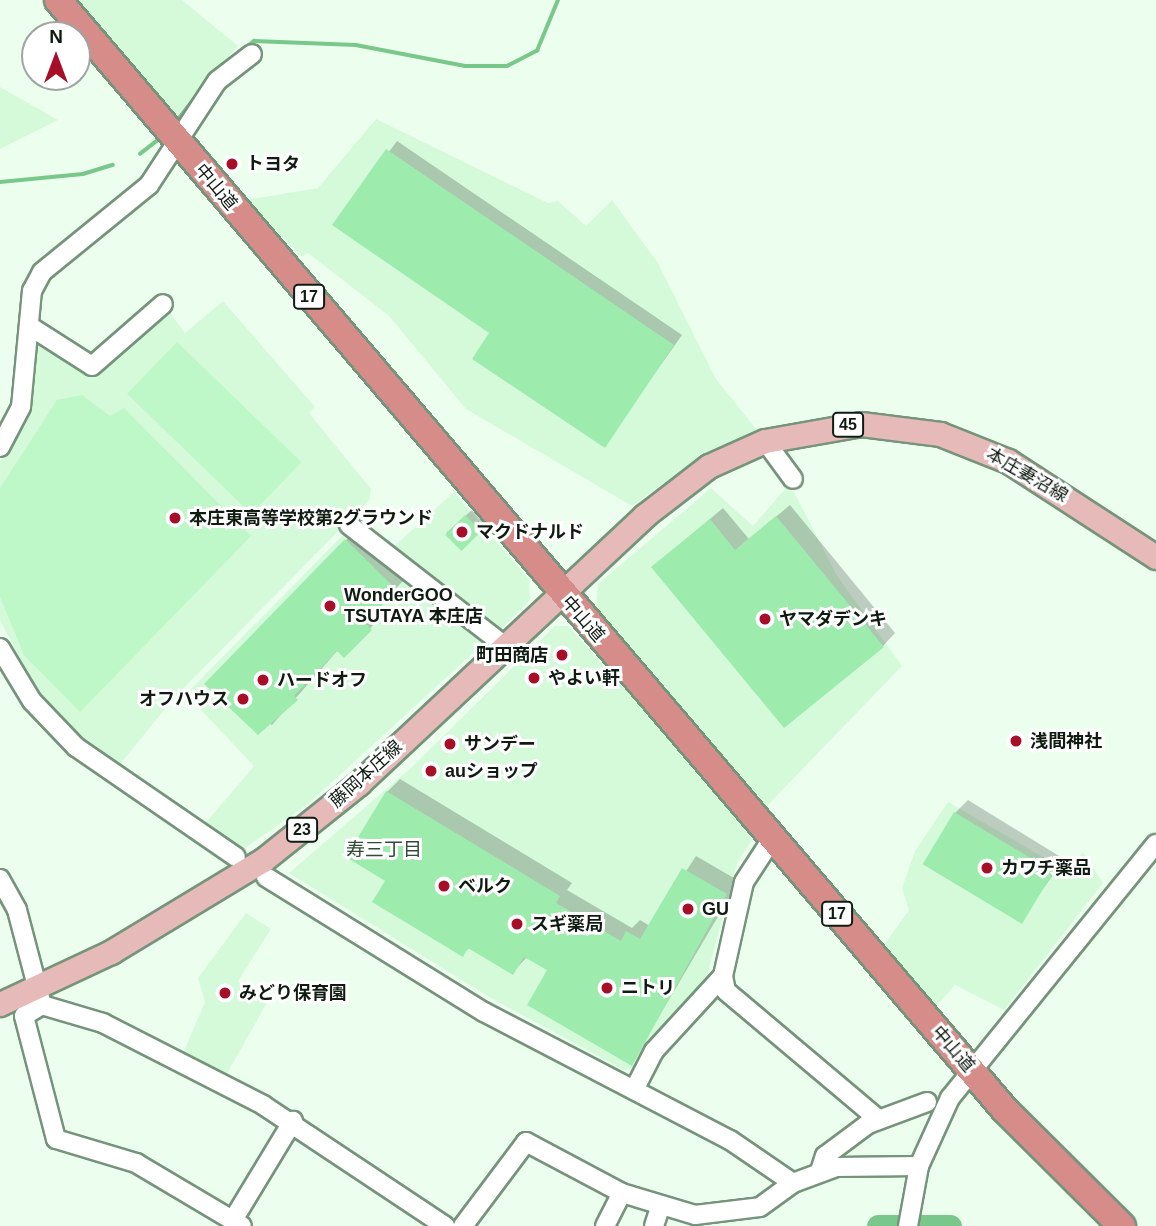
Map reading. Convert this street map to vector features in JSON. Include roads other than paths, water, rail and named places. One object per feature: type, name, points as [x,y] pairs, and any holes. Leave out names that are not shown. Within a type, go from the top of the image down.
[{"type":"highway","name":"中山道","points":[[58,0],[561,594],[972,1072],[1040,1150],[1122,1226]]},
{"type":"main road","name":"本庄妻沼線","points":[[561,594],[709,466],[765,441],[861,424],[940,434],[1008,461],[1156,557]]},
{"type":"main road","name":"藤岡本庄線","points":[[0,1004],[38,997],[263,860],[359,783],[561,594]]},
{"type":"street","points":[[0,447],[21,407],[31,327],[32,291],[42,272],[113,220],[180,144],[217,81],[252,54]]},
{"type":"street","points":[[31,327],[92,366],[163,304]]},
{"type":"street","points":[[765,441],[793,479]]},
{"type":"street","points":[[349,525],[505,646]]},
{"type":"street","points":[[0,648],[32,701],[76,747],[236,857]]},
{"type":"street","points":[[772,839],[744,882],[723,976],[726,991],[877,1118]]},
{"type":"street","points":[[908,1226],[919,1166],[941,1112],[1156,844]]},
{"type":"street","points":[[266,877],[484,1012],[730,1140],[793,1184]]},
{"type":"street","points":[[0,879],[21,924],[38,997]]},
{"type":"street","points":[[634,1090],[654,1051],[723,976]]},
{"type":"street","points":[[38,997],[103,1023],[293,1121],[444,1226]]},
{"type":"street","points":[[38,997],[23,1016],[56,1139],[136,1163],[238,1223],[293,1121]]},
{"type":"street","points":[[820,1171],[825,1156],[877,1118],[927,1102]]},
{"type":"street","points":[[463,1226],[526,1142],[622,1193],[660,1208],[695,1215],[740,1213],[820,1171],[919,1166]]},
{"type":"street","points":[[605,1226],[622,1193]]},
{"type":"street","points":[[653,1226],[660,1208]]},
{"type":"waterway","points":[[215,72],[254,41],[356,45],[465,66],[507,66],[537,51],[558,0]]},
{"type":"waterway","points":[[179,118],[199,92]]},
{"type":"waterway","points":[[140,154],[159,139]]},
{"type":"waterway","points":[[0,182],[83,174],[113,165]]},
{"type":"waterway","points":[[878,1226],[950,1226]]},
{"type":"place","name":"トヨタ","points":[[232,164]]},
{"type":"place","name":"本庄東高等学校第2グラウンド","points":[[175,518]]},
{"type":"place","name":"マクドナルド","points":[[462,532]]},
{"type":"place","name":"WonderGOO TSUTAYA 本庄店","points":[[330,606]]},
{"type":"place","name":"ヤマダデンキ","points":[[765,619]]},
{"type":"place","name":"町田商店","points":[[562,655]]},
{"type":"place","name":"やよい軒","points":[[534,678]]},
{"type":"place","name":"ハードオフ","points":[[263,680]]},
{"type":"place","name":"オフハウス","points":[[243,699]]},
{"type":"place","name":"浅間神社","points":[[1016,741]]},
{"type":"place","name":"サンデー","points":[[450,744]]},
{"type":"place","name":"auショップ","points":[[431,771]]},
{"type":"place","name":"カワチ薬品","points":[[987,868]]},
{"type":"place","name":"ベルク","points":[[444,886]]},
{"type":"place","name":"GU","points":[[688,909]]},
{"type":"place","name":"スギ薬局","points":[[517,924]]},
{"type":"place","name":"ニトリ","points":[[607,988]]},
{"type":"place","name":"みどり保育園","points":[[225,993]]},
{"type":"district","name":"寿三丁目","points":[[384,850]]}]
